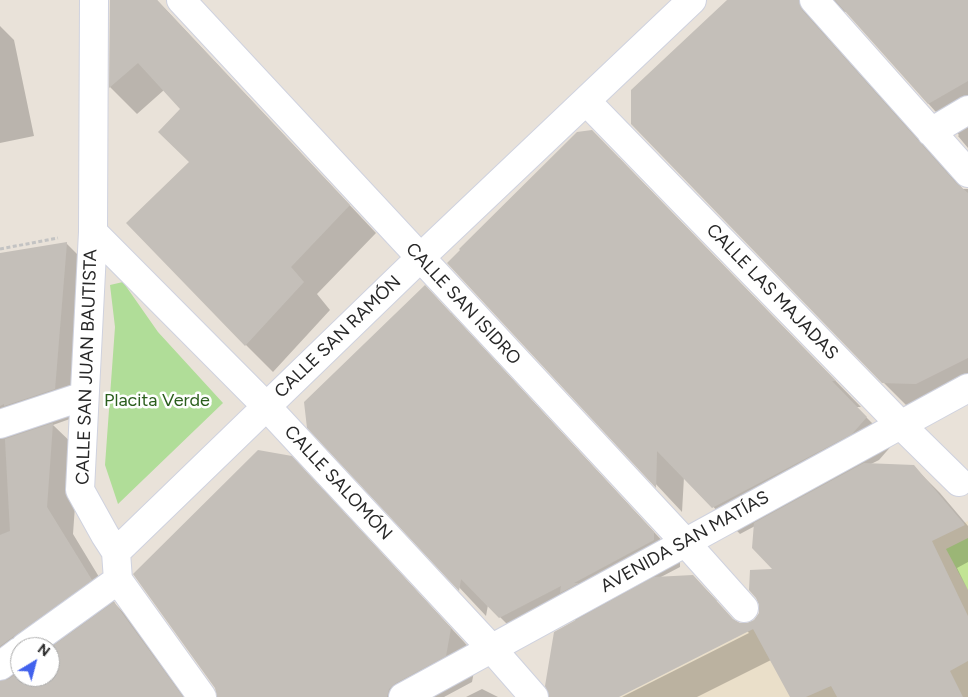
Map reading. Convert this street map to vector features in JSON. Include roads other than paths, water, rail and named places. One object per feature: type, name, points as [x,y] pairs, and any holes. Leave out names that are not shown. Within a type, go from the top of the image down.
[{"type":"street","name":"CALLE SAN JUAN BAUTISTA","points":[[94,0],[93,232],[80,490],[116,552],[118,580]]},
{"type":"street","name":"CALLE SAN ISIDRO","points":[[180,0],[685,542],[744,608]]},
{"type":"street","name":"CALLE SAN RAMÓN","points":[[116,552],[420,258],[692,0]]},
{"type":"street","points":[[814,0],[968,173]]},
{"type":"street","name":"CALLE LAS MAJADAS","points":[[586,101],[901,425],[959,482]]},
{"type":"street","points":[[931,132],[968,110]]},
{"type":"street","name":"CALLE SALOMÓN","points":[[93,232],[266,406],[492,649],[534,697]]},
{"type":"street","name":"AVENIDA SAN MATÍAS","points":[[403,697],[968,388]]},
{"type":"street","points":[[0,424],[84,396]]},
{"type":"street","points":[[39,637],[118,580],[202,697]]},
{"type":"park label","name":"Placita Verde","points":[[157,401]]}]
